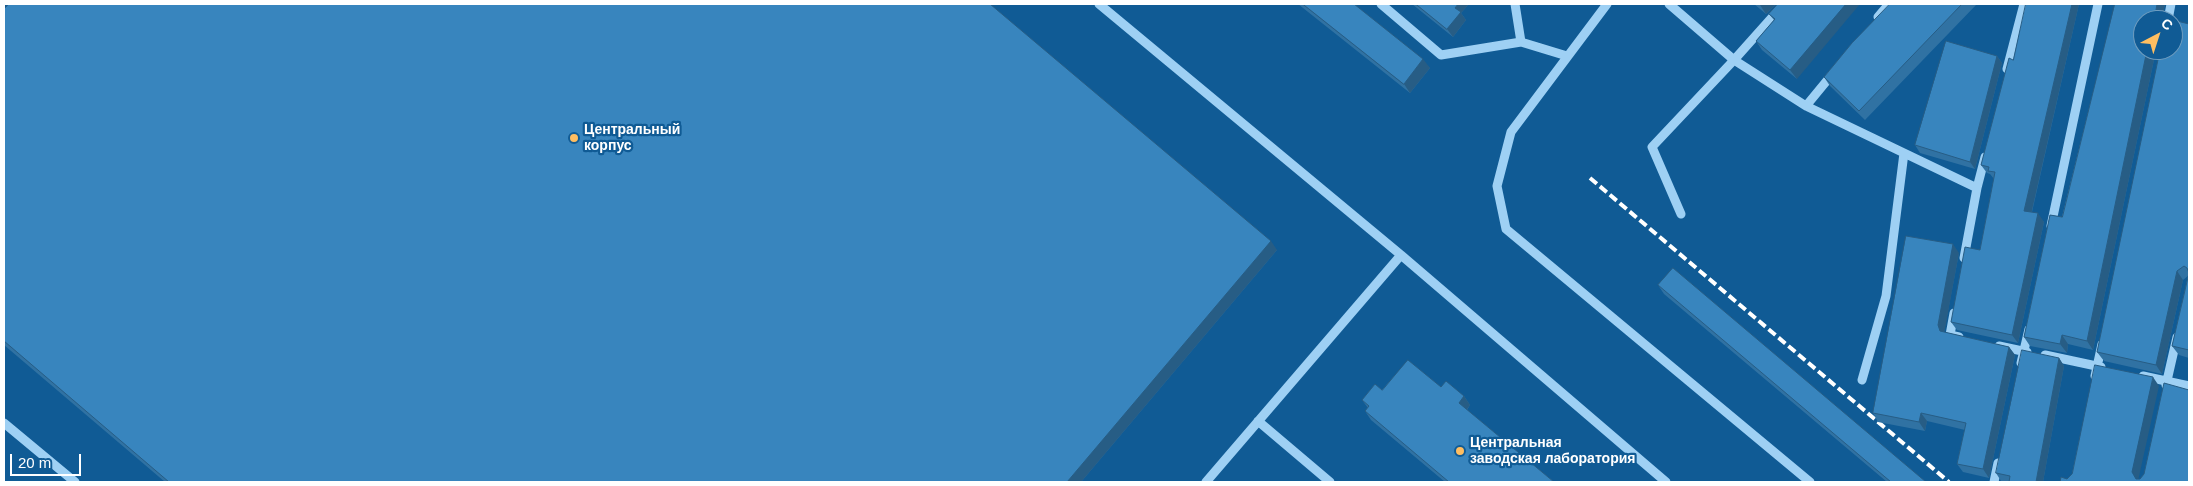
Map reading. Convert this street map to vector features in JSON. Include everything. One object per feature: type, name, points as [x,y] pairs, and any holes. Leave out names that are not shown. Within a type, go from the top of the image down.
[{"type":"street","points":[[1099,4],[1401,255],[1666,482]]},
{"type":"street","points":[[1381,4],[1440,55],[1521,42],[1567,56]]},
{"type":"street","points":[[1515,4],[1521,42]]},
{"type":"street","points":[[1607,4],[1511,132],[1497,186],[1506,229],[1810,482]]},
{"type":"street","points":[[1669,4],[1734,60],[1806,106],[1978,188]]},
{"type":"street","points":[[1681,214],[1652,147],[1784,4]]},
{"type":"street","points":[[1871,26],[1889,4]]},
{"type":"street","points":[[2005,78],[2024,4]]},
{"type":"street","points":[[2049,235],[2098,4]]},
{"type":"street","points":[[1806,106],[1842,62]]},
{"type":"street","points":[[1963,267],[1987,151]]},
{"type":"street","points":[[1862,380],[1886,296],[1904,153]]},
{"type":"street","points":[[1206,482],[1401,255]]},
{"type":"street","points":[[1956,306],[1950,336],[1969,339]]},
{"type":"street","points":[[2020,370],[2030,322]]},
{"type":"street","points":[[2163,399],[2179,326]]},
{"type":"street","points":[[2093,386],[2103,338]]},
{"type":"street","points":[[1987,343],[2115,370]]},
{"type":"street","points":[[2132,374],[2189,386]]},
{"type":"street","points":[[1258,421],[1330,482]]},
{"type":"street","points":[[4,423],[75,482]]},
{"type":"street","points":[[1994,482],[2000,454]]},
{"type":"building","name":"Центральный корпус","points":[[9,4],[990,4],[1271,241],[1067,482],[169,482],[4,341],[4,9]]},
{"type":"building","points":[[1303,4],[1354,4],[1423,59],[1404,84]]},
{"type":"building","points":[[1416,4],[1458,4],[1455,8],[1461,12],[1447,29]]},
{"type":"building","points":[[1778,4],[1846,4],[1790,70],[1756,41],[1775,19],[1769,14]]},
{"type":"building","points":[[1890,4],[1962,4],[1859,111],[1824,77],[1852,43]]},
{"type":"building","points":[[2026,4],[2072,4],[2024,211],[2038,213],[2012,335],[1951,322],[1965,247],[1980,250],[1995,172],[1988,171],[1989,167],[1981,165],[2009,58],[2013,60]]},
{"type":"building","points":[[2115,4],[2157,4],[2156,10],[2133,10],[2133,60],[2145,60],[2087,341],[2062,335],[2060,344],[2024,337],[2050,215],[2062,217]]},
{"type":"building","points":[[2183,22],[2189,24],[2189,273],[2184,266],[2177,271],[2156,365],[2097,352],[2158,60],[2183,60]]},
{"type":"building","points":[[1946,41],[1997,56],[1970,162],[1915,145]]},
{"type":"building","points":[[1906,236],[1953,244],[1938,325],[1940,331],[2009,347],[1983,469],[1957,464],[1966,423],[1921,413],[1919,422],[1873,413]]},
{"type":"building","points":[[1673,268],[1926,482],[1891,482],[1658,285]]},
{"type":"building","points":[[2189,273],[2189,350],[2172,346]]},
{"type":"building","points":[[2022,350],[2059,358],[2036,482],[2009,482],[2010,476],[1996,473]]},
{"type":"building","name":"Центральная заводская лаборатория","points":[[1408,360],[1441,387],[1446,381],[1464,396],[1459,403],[1554,482],[1449,482],[1365,411],[1369,406],[1362,400],[1375,384],[1382,390]]},
{"type":"building","points":[[2095,365],[2153,377],[2132,472],[2136,479],[2140,479],[2144,474],[2164,383],[2189,390],[2189,482],[2060,482],[2061,477],[2067,479],[2072,474]]},
{"type":"railway","points":[[1590,178],[1949,482]]},
{"type":"place","name":"Центральный корпус","points":[[574,138]]},
{"type":"place","name":"Центральная заводская лаборатория","points":[[1460,451]]}]
